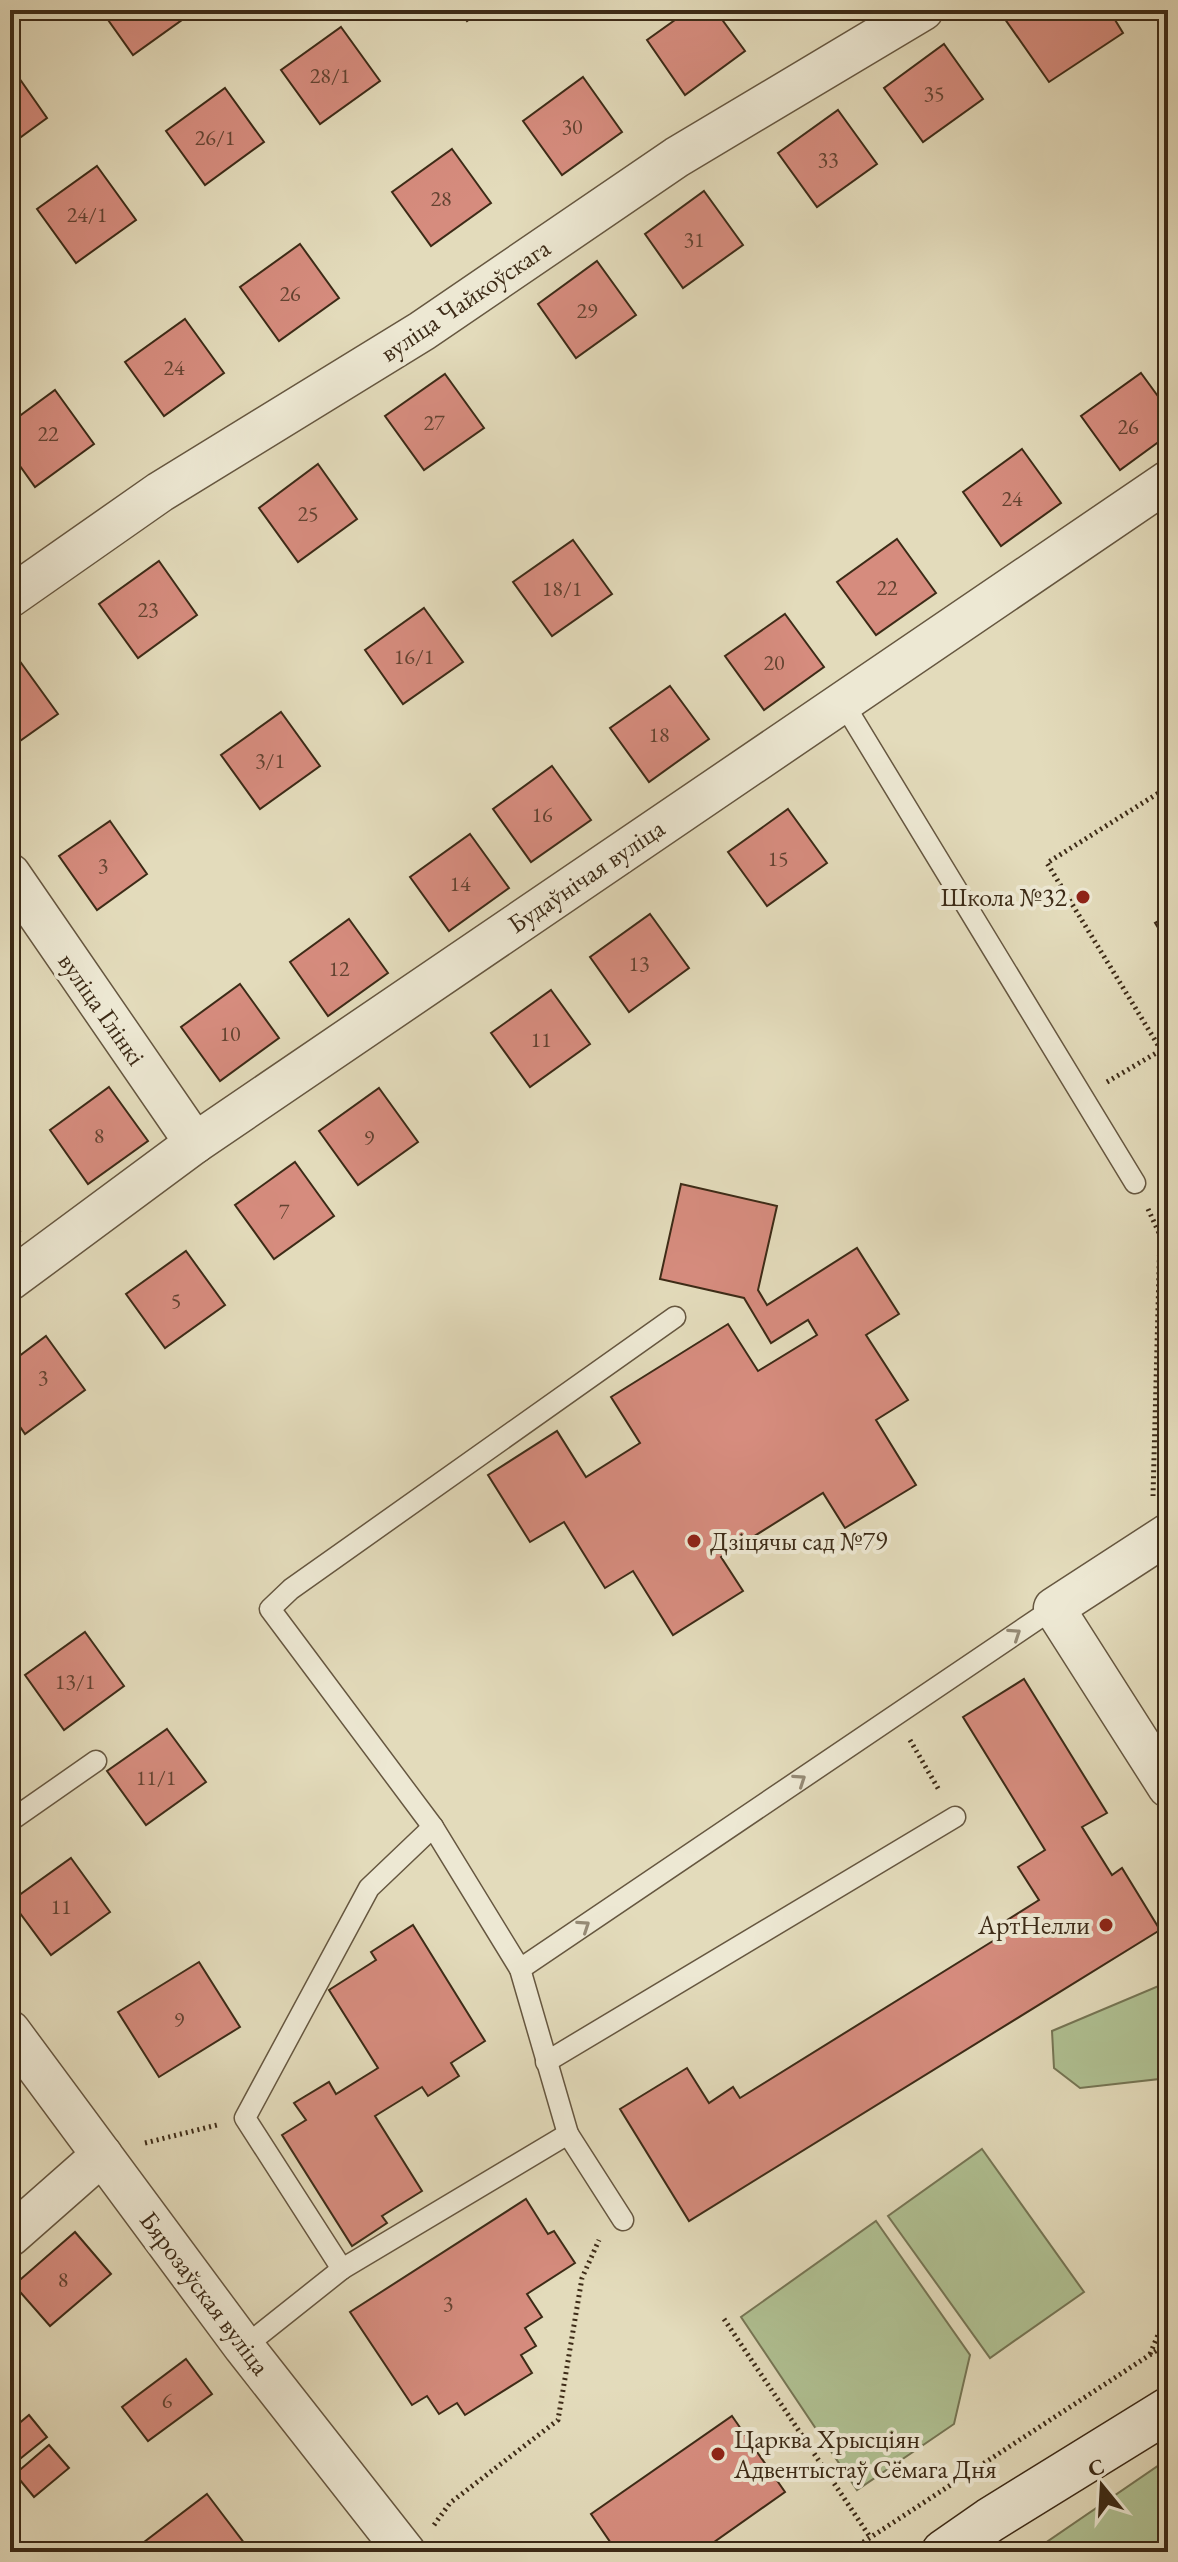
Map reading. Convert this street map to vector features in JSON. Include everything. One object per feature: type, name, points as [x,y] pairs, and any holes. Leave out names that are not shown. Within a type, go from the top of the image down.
[{"type":"main road","points":[[944,2552],[1168,2410]]},
{"type":"street","name":"вуліца Чайкоўскага","points":[[10,597],[160,492],[422,331],[677,157],[923,10]]},
{"type":"street","name":"Будаўнічая вуліца","points":[[10,1280],[195,1143],[1168,481]]},
{"type":"street","name":"вуліца Глінкі","points":[[10,874],[195,1143]]},
{"type":"street","points":[[1160,1539],[1054,1608],[1166,1779]]},
{"type":"street","name":"Бярозаўская вуліца","points":[[10,2031],[244,2347],[417,2542]]},
{"type":"street","points":[[10,2236],[102,2155]]},
{"type":"lane","points":[[842,701],[1135,1183]]},
{"type":"lane","points":[[623,2220],[568,2134],[520,1969],[433,1827],[270,1609],[291,1589],[675,1317]]},
{"type":"lane","points":[[520,1969],[1054,1608]]},
{"type":"lane","points":[[10,1821],[96,1761]]},
{"type":"lane","points":[[546,2062],[955,1817]]},
{"type":"lane","points":[[342,2269],[245,2118],[369,1888],[433,1827]]},
{"type":"lane","points":[[244,2347],[342,2269],[568,2134]]},
{"type":"path","points":[[1161,1050],[1047,863],[1168,787]]},
{"type":"path","points":[[1084,1095],[1168,1046]]},
{"type":"path","points":[[1135,1183],[1160,1235],[1160,1539]]},
{"type":"path","points":[[896,1715],[955,1817]]},
{"type":"path","points":[[102,2155],[245,2118]]},
{"type":"path","points":[[417,2542],[450,2503],[558,2420],[582,2278],[596,2242],[623,2220]]},
{"type":"path","points":[[1149,2355],[1168,2311]]},
{"type":"path","points":[[724,2319],[870,2537]]},
{"type":"path","points":[[848,2552],[1168,2343]]},
{"type":"green space","points":[[1168,1982],[1168,2078],[1080,2088],[1054,2068],[1052,2031]]},
{"type":"green space","points":[[982,2149],[1084,2292],[990,2358],[888,2216]]},
{"type":"green space","points":[[876,2221],[970,2355],[954,2424],[857,2490],[741,2317]]},
{"type":"green space","points":[[1168,2459],[1168,2549],[1164,2552],[1032,2552]]},
{"type":"building","points":[[101,10],[191,10],[193,12],[133,55]]},
{"type":"building","points":[[459,10],[482,10],[467,21]]},
{"type":"building","points":[[689,10],[715,10],[745,51],[685,95],[647,40]]},
{"type":"building","points":[[1109,10],[1123,33],[1049,82],[1000,12]]},
{"type":"building","points":[[341,27],[380,81],[320,124],[281,70]]},
{"type":"building","points":[[944,44],[983,99],[923,142],[884,88]]},
{"type":"building","points":[[10,65],[47,118],[10,145]]},
{"type":"building","points":[[583,77],[622,132],[562,175],[523,121]]},
{"type":"building","points":[[225,88],[264,142],[205,185],[166,131]]},
{"type":"building","points":[[838,110],[877,164],[817,207],[778,153]]},
{"type":"building","points":[[452,149],[491,203],[431,246],[392,192]]},
{"type":"building","points":[[97,166],[136,220],[76,263],[37,209]]},
{"type":"building","points":[[704,191],[743,245],[683,288],[645,234]]},
{"type":"building","points":[[300,244],[339,298],[279,341],[240,287]]},
{"type":"building","points":[[597,261],[636,315],[576,358],[538,304]]},
{"type":"building","points":[[185,319],[224,373],[164,416],[125,362]]},
{"type":"building","points":[[1141,373],[1168,410],[1168,435],[1120,470],[1081,416]]},
{"type":"building","points":[[445,374],[484,428],[424,470],[385,416]]},
{"type":"building","points":[[55,390],[94,444],[35,487],[10,452],[10,423]]},
{"type":"building","points":[[1022,449],[1061,503],[1001,546],[963,492]]},
{"type":"building","points":[[318,464],[357,519],[298,562],[259,508]]},
{"type":"building","points":[[897,539],[936,593],[876,635],[837,582]]},
{"type":"building","points":[[573,540],[612,594],[552,636],[513,582]]},
{"type":"building","points":[[159,561],[197,615],[138,658],[99,604]]},
{"type":"building","points":[[424,608],[463,662],[403,704],[365,650]]},
{"type":"building","points":[[785,614],[824,667],[764,710],[725,656]]},
{"type":"building","points":[[19,660],[58,714],[10,748],[10,667]]},
{"type":"building","points":[[670,686],[709,739],[649,782],[610,728]]},
{"type":"building","points":[[281,712],[320,766],[260,809],[221,755]]},
{"type":"building","points":[[552,766],[591,820],[531,862],[493,809]]},
{"type":"building","points":[[788,809],[827,863],[767,906],[728,852]]},
{"type":"building","points":[[110,821],[147,874],[97,910],[59,856]]},
{"type":"building","points":[[470,834],[509,888],[449,931],[410,877]]},
{"type":"building","points":[[650,914],[689,968],[629,1012],[590,957]]},
{"type":"building","points":[[1168,916],[1168,944],[1155,923]]},
{"type":"building","points":[[349,919],[388,973],[328,1016],[290,962]]},
{"type":"building","points":[[240,984],[279,1038],[220,1081],[181,1027]]},
{"type":"building","points":[[551,990],[590,1044],[530,1087],[491,1033]]},
{"type":"building","points":[[109,1087],[148,1141],[88,1184],[50,1130]]},
{"type":"building","points":[[379,1088],[418,1142],[358,1185],[319,1131]]},
{"type":"building","points":[[295,1162],[334,1216],[274,1259],[235,1205]]},
{"type":"building","points":[[681,1184],[777,1206],[758,1290],[767,1305],[857,1248],[899,1314],[866,1335],[908,1400],[876,1420],[916,1485],[845,1528],[823,1493],[721,1557],[743,1591],[673,1635],[633,1571],[605,1588],[564,1522],[530,1542],[488,1475],[557,1431],[586,1477],[640,1443],[611,1397],[728,1324],[758,1371],[817,1335],[808,1320],[771,1343],[744,1298],[660,1279]]},
{"type":"building","points":[[10,1217],[20,1231],[10,1239]]},
{"type":"building","points":[[186,1251],[225,1305],[165,1348],[126,1294]]},
{"type":"building","points":[[46,1336],[85,1390],[25,1434],[10,1412],[10,1363]]},
{"type":"building","points":[[85,1632],[124,1686],[64,1730],[25,1675]]},
{"type":"building","points":[[1024,1679],[1107,1813],[1082,1827],[1112,1875],[1122,1868],[1160,1930],[689,2221],[620,2109],[687,2068],[709,2103],[733,2087],[740,2098],[1009,1931],[1004,1922],[1039,1900],[1018,1867],[1045,1850],[963,1717]]},
{"type":"building","points":[[167,1729],[206,1782],[146,1825],[107,1771]]},
{"type":"building","points":[[71,1858],[110,1912],[51,1955],[11,1901]]},
{"type":"building","points":[[413,1925],[485,2041],[451,2063],[459,2076],[428,2096],[422,2087],[375,2116],[422,2191],[382,2216],[387,2223],[352,2246],[282,2135],[306,2120],[294,2103],[329,2082],[336,2094],[378,2068],[329,1990],[376,1960],[371,1952]]},
{"type":"building","points":[[199,1962],[240,2027],[159,2077],[118,2012]]},
{"type":"building","points":[[526,2199],[548,2234],[554,2231],[575,2263],[527,2294],[542,2317],[525,2328],[536,2346],[521,2355],[532,2373],[465,2415],[457,2403],[439,2414],[427,2396],[412,2405],[350,2312]]},
{"type":"building","points":[[75,2232],[111,2274],[50,2326],[14,2285]]},
{"type":"building","points":[[186,2359],[212,2394],[148,2441],[122,2407]]},
{"type":"building","points":[[29,2415],[47,2437],[10,2467],[10,2431]]},
{"type":"building","name":"Царква Хрысціян Адвентыстаў Сёмага Дня","points":[[732,2416],[785,2492],[700,2552],[617,2552],[591,2514]]},
{"type":"building","points":[[49,2445],[69,2468],[34,2497],[15,2474]]},
{"type":"building","points":[[207,2494],[251,2552],[131,2552]]},
{"type":"place","name":"Школа №32","points":[[1083,897]]},
{"type":"place","name":"Дзіцячы сад №79","points":[[694,1541]]},
{"type":"place","name":"АртНелли","points":[[1106,1925]]},
{"type":"place","name":"Царква Хрысціян Адвентыстаў Сёмага Дня","points":[[718,2454]]}]
